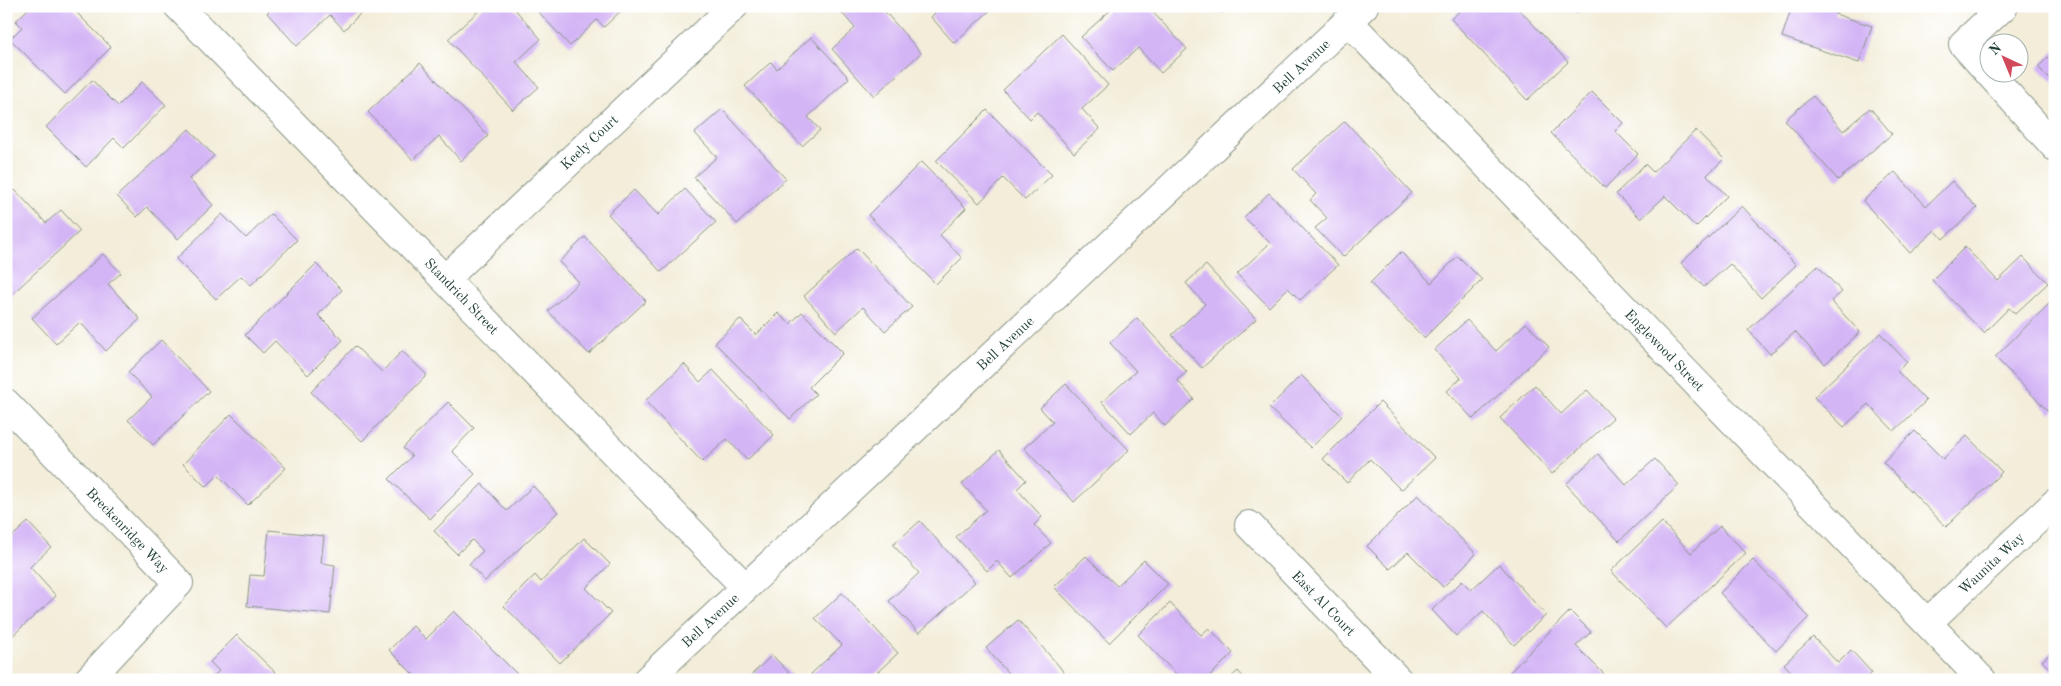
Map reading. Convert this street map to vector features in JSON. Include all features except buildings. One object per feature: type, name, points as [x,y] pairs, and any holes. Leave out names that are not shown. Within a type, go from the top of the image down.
[{"type":"street","name":"Standrich Street","points":[[178,6],[745,587]]},
{"type":"street","name":"Keely Court","points":[[445,279],[734,6]]},
{"type":"street","points":[[2004,6],[1963,44],[2055,147]]},
{"type":"street","name":"Bell Avenue","points":[[647,680],[1356,13]]},
{"type":"street","name":"Englewood Street","points":[[1356,13],[1982,680]]},
{"type":"street","name":"Breckenridge Way","points":[[6,403],[179,583],[88,680]]},
{"type":"street","name":"Waunita Way","points":[[1927,623],[2055,503]]},
{"type":"street","name":"East Al Court","points":[[1250,525],[1398,680]]}]
